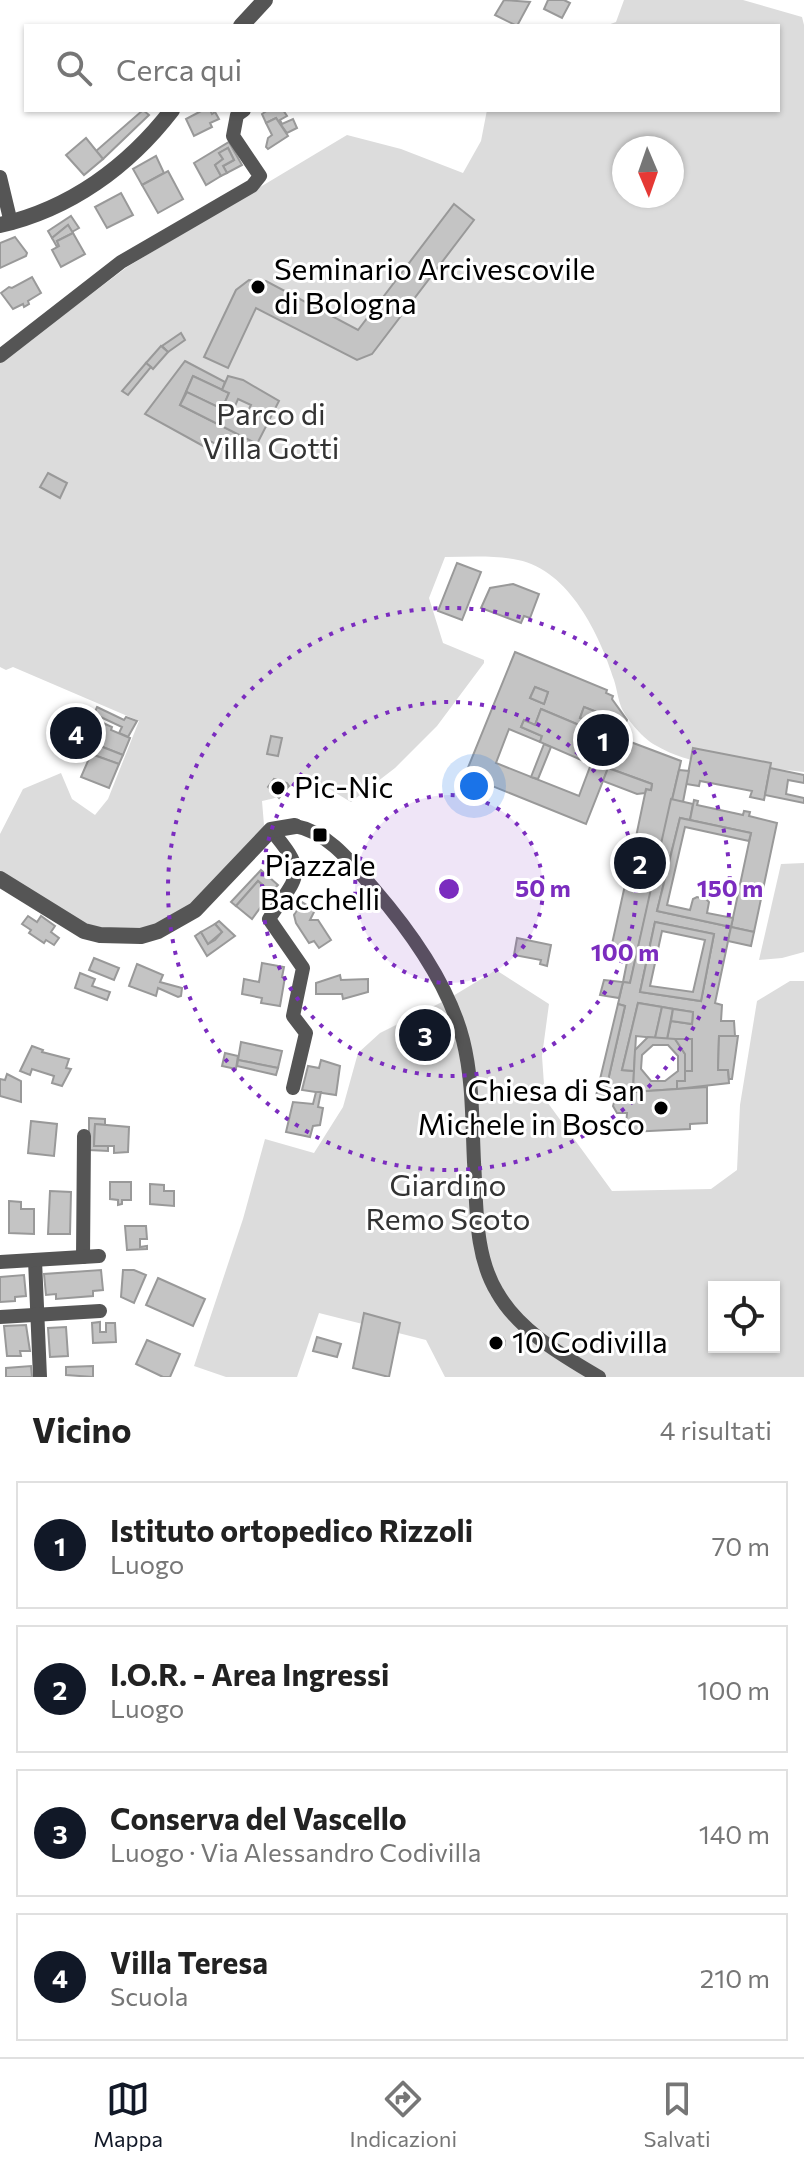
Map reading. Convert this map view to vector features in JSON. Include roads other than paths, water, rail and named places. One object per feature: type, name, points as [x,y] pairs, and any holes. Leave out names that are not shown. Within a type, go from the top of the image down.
[{"type":"street","points":[[243,24],[265,0]]},
{"type":"street","points":[[0,177],[5,224],[32,218],[83,192],[150,137],[170,112]]},
{"type":"street","points":[[0,356],[121,262],[252,186],[260,176],[233,136],[237,115],[241,112]]},
{"type":"street","points":[[0,879],[84,931],[100,935],[141,936],[158,931],[195,910],[271,830],[302,823],[347,858],[399,921],[446,995],[456,1019],[468,1065],[478,1225],[487,1271],[497,1292],[530,1330],[599,1377]]},
{"type":"street","points":[[271,830],[296,862],[297,870],[295,879],[269,919],[303,968],[293,1016],[306,1033],[293,1088]]},
{"type":"street","points":[[83,1257],[84,1136]]},
{"type":"street","points":[[0,1262],[99,1256]]},
{"type":"street","points":[[35,1260],[40,1377]]},
{"type":"street","points":[[0,1317],[100,1311]]},
{"type":"place","name":"Seminario Arcivescovile di Bologna","points":[[258,287]]},
{"type":"place","name":"Villa Teresa","points":[[76,733]]},
{"type":"place","name":"Istituto ortopedico Rizzoli","points":[[603,740]]},
{"type":"place","name":"Pic-Nic","points":[[278,788]]},
{"type":"place","name":"Piazzale Bacchelli","points":[[320,835]]},
{"type":"place","name":"I.O.R. - Area Ingressi","points":[[640,863]]},
{"type":"place","name":"Conserva del Vascello","points":[[425,1035]]},
{"type":"place","name":"Chiesa di San Michele in Bosco","points":[[661,1108]]},
{"type":"place","name":"10 Codivilla","points":[[496,1343]]},
{"type":"park label","name":"Parco di Villa Gotti","points":[[271,432]]},
{"type":"park label","name":"Giardino Remo Scoto","points":[[448,1203]]}]
